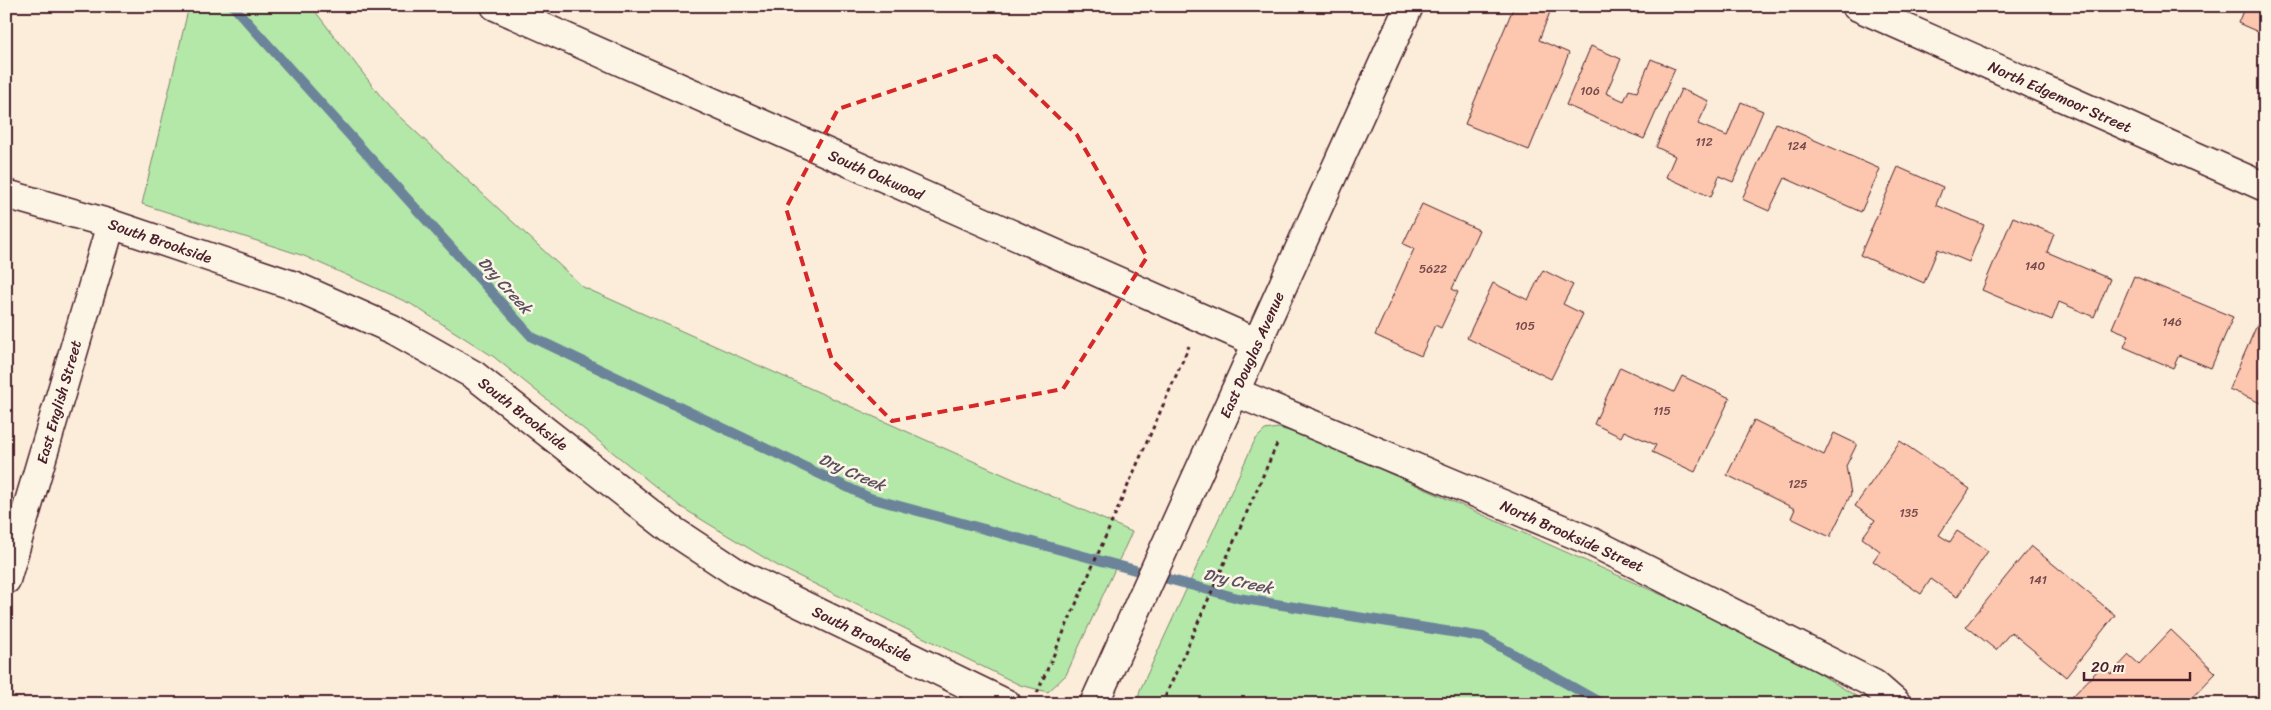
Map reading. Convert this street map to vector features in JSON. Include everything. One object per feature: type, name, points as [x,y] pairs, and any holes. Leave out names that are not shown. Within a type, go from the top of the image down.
[{"type":"street","name":"South Oakwood","points":[[495,6],[1258,343]]},
{"type":"street","name":"East Douglas Avenue","points":[[1094,704],[1409,6]]},
{"type":"street","name":"North Edgemoor Street","points":[[1856,6],[2265,187]]},
{"type":"street","name":"South Brookside","points":[[6,194],[111,224],[294,286],[394,330],[474,375],[669,528],[737,574],[1007,704]]},
{"type":"street","name":"East English Street","points":[[6,580],[111,224]]},
{"type":"street","name":"North Brookside Street","points":[[1235,392],[1588,540],[1874,684],[1897,704]]},
{"type":"path","points":[[1036,695],[1201,318]]},
{"type":"path","points":[[1162,704],[1290,415]]},
{"type":"highlighted area","points":[[996,56],[1077,135],[1147,257],[1063,389],[892,421],[832,360],[786,208],[838,109]]},
{"type":"green space","points":[[189,6],[311,6],[389,107],[583,287],[1132,532],[1066,675],[1048,692],[1020,685],[778,566],[681,507],[494,357],[411,304],[304,256],[142,204]]},
{"type":"green space","points":[[1278,428],[1304,435],[1700,612],[1815,671],[1869,704],[1137,704],[1140,690],[1255,440],[1265,430]]},
{"type":"building","points":[[1514,6],[1535,6],[1550,12],[1539,40],[1569,53],[1529,150],[1465,124]]},
{"type":"building","points":[[2189,6],[2205,6],[2202,12]]},
{"type":"building","points":[[2245,6],[2265,6],[2265,35],[2238,23]]},
{"type":"building","points":[[1591,46],[1621,59],[1606,93],[1624,101],[1629,90],[1637,92],[1651,59],[1675,69],[1644,139],[1566,105]]},
{"type":"building","points":[[1681,89],[1709,101],[1698,124],[1727,136],[1741,102],[1763,111],[1733,182],[1719,176],[1711,197],[1666,177],[1675,156],[1656,147]]},
{"type":"building","points":[[1776,123],[1880,169],[1861,212],[1785,178],[1769,211],[1742,199]]},
{"type":"building","points":[[1898,167],[1943,187],[1936,205],[1984,225],[1969,262],[1938,249],[1924,283],[1860,255]]},
{"type":"building","points":[[1422,204],[1479,230],[1452,289],[1458,292],[1441,328],[1435,325],[1421,356],[1375,335],[1414,249],[1403,244]]},
{"type":"building","points":[[2013,217],[2054,234],[2047,252],[2110,279],[2094,317],[2059,302],[2052,320],[1982,290]]},
{"type":"building","points":[[1543,270],[1573,285],[1563,304],[1583,314],[1551,379],[1467,338],[1493,283],[1528,300]]},
{"type":"building","points":[[2134,276],[2233,317],[2211,368],[2179,355],[2173,368],[2124,347],[2129,335],[2112,328]]},
{"type":"building","points":[[2257,325],[2265,328],[2265,405],[2229,389]]},
{"type":"building","points":[[1620,367],[1674,392],[1682,376],[1730,398],[1695,472],[1652,452],[1656,445],[1624,431],[1621,437],[1594,424]]},
{"type":"building","points":[[1754,420],[1824,455],[1834,433],[1857,444],[1846,466],[1851,494],[1830,537],[1791,518],[1795,509],[1727,475]]},
{"type":"building","points":[[1900,441],[1970,489],[1939,535],[1950,542],[1957,531],[1988,551],[1957,597],[1931,579],[1921,594],[1873,561],[1880,551],[1862,538],[1875,520],[1855,506]]},
{"type":"building","points":[[2031,546],[2115,615],[2066,677],[2011,632],[1996,650],[1966,626]]},
{"type":"building","points":[[2171,630],[2216,673],[2186,704],[2071,704],[2068,701],[2102,666],[2111,674],[2129,655],[2139,664]]},
{"type":"waterway","name":"Dry Creek","points":[[233,6],[532,337],[870,498],[1238,598],[1483,637],[1603,704]]}]
